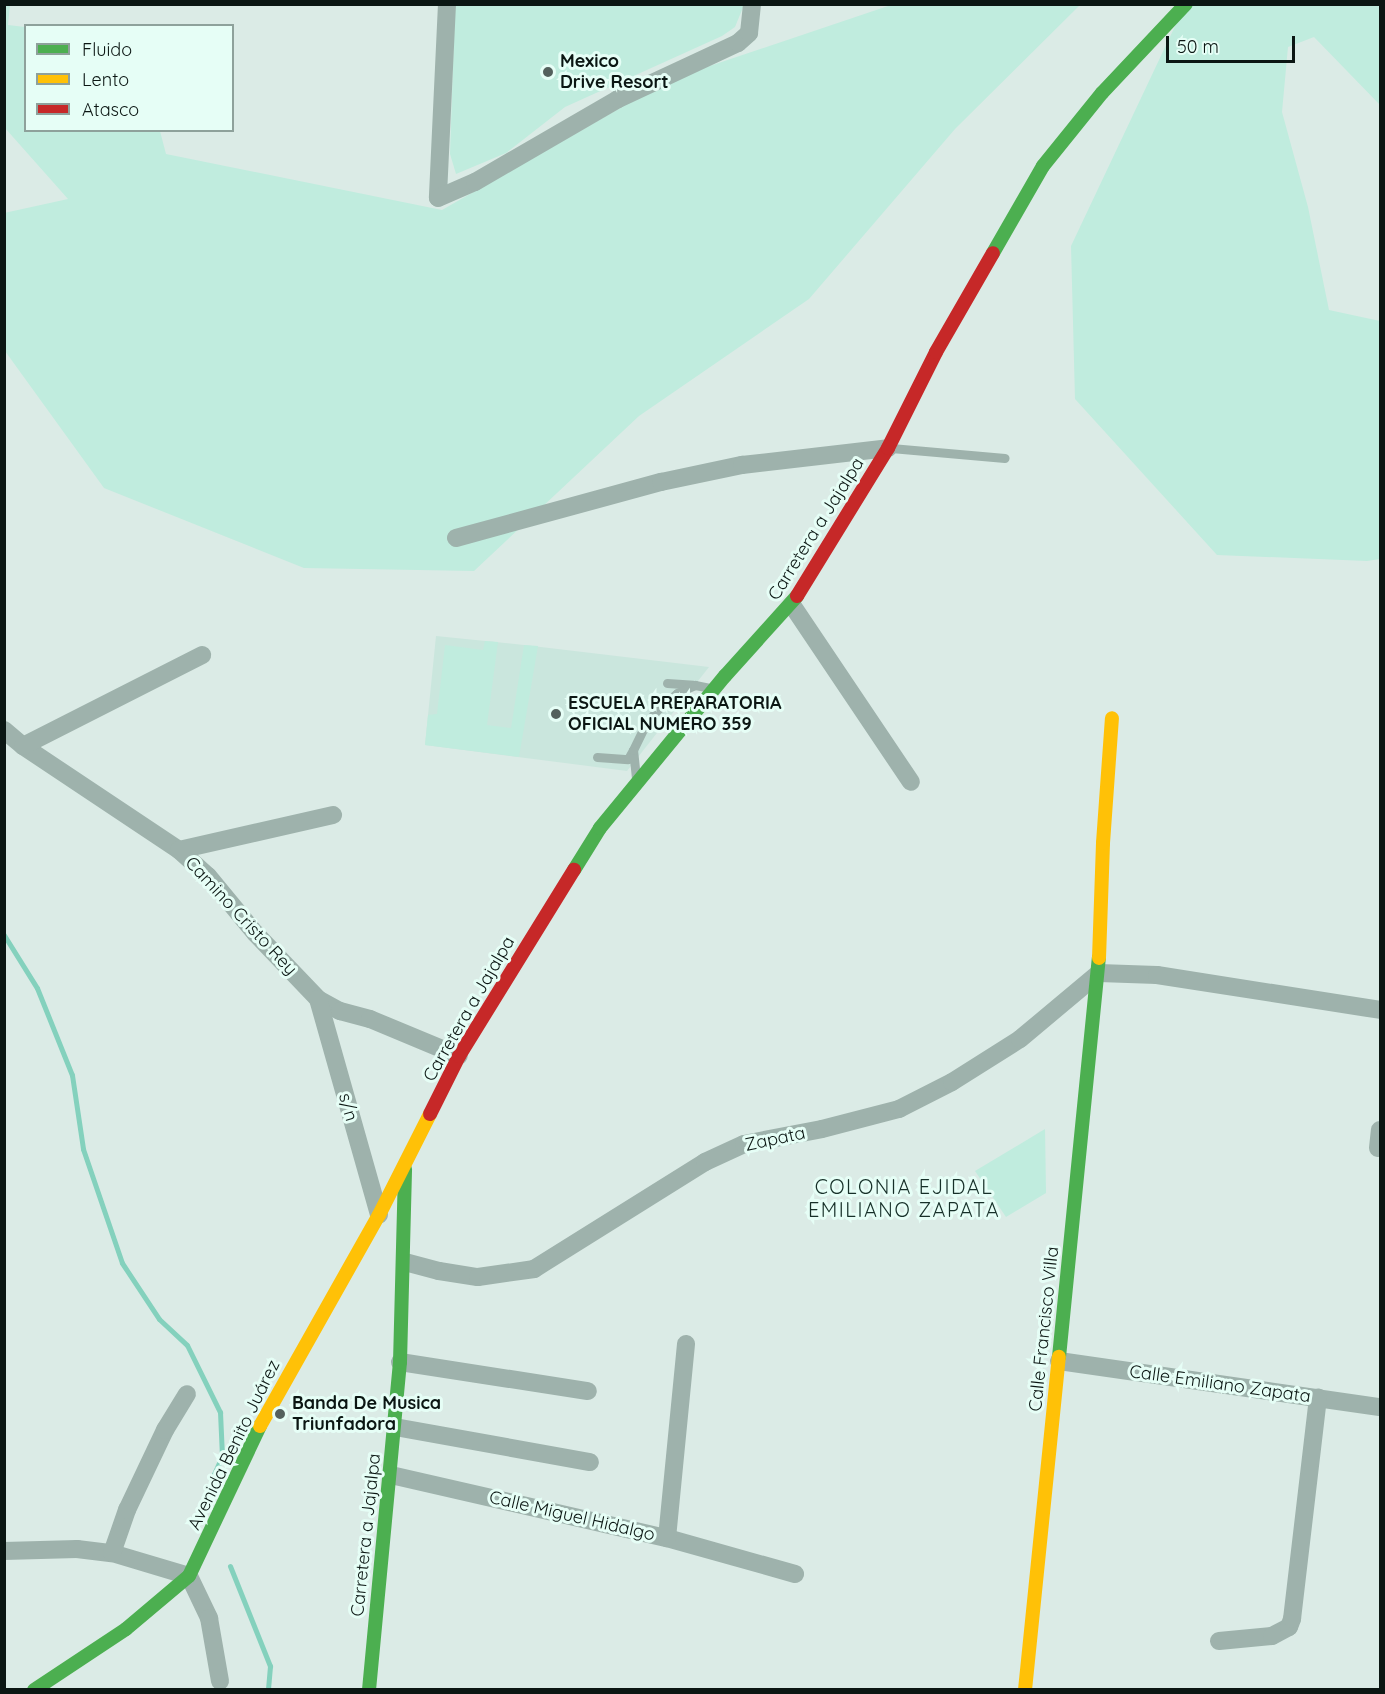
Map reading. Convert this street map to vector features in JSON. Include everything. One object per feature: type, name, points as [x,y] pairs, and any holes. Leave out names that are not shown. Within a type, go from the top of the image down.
[{"type":"street","points":[[447,4],[438,198],[475,182],[618,99],[738,43],[749,33],[752,4]]},
{"type":"street","name":"Carretera a Jajalpa","points":[[369,1689],[400,1362],[405,1262],[405,1162],[459,1056],[600,828],[715,688],[792,605],[886,452],[936,352],[1043,166],[1102,93],[1186,4]]},
{"type":"street","points":[[456,538],[661,482],[719,470],[886,452]]},
{"type":"street","points":[[792,605],[911,782]]},
{"type":"street","points":[[23,746],[202,655]]},
{"type":"street","name":"Calle Francisco Villa","points":[[1025,1689],[1100,973],[1103,843],[1112,718]]},
{"type":"street","name":"Camino Cristo Rey","points":[[4,730],[23,746],[179,850],[208,876],[255,933],[318,999],[340,1011],[378,1022],[459,1056]]},
{"type":"street","points":[[179,850],[333,815]]},
{"type":"street","points":[[1100,973],[1157,975],[1380,1010]]},
{"type":"street","name":"Zapata","points":[[405,1262],[439,1272],[478,1276],[534,1269],[670,1183],[734,1148],[899,1109],[952,1082],[1020,1039],[1100,973]]},
{"type":"street","name":"s/n","points":[[318,999],[379,1215]]},
{"type":"street","points":[[1378,1148],[1380,1130]]},
{"type":"street","name":"Avenida Benito Juárez","points":[[34,1689],[126,1629],[189,1576],[256,1432],[379,1215],[405,1162]]},
{"type":"street","name":"Calle Miguel Hidalgo","points":[[391,1475],[667,1538],[686,1344]]},
{"type":"street","name":"Calle Emiliano Zapata","points":[[1059,1361],[1380,1407]]},
{"type":"street","points":[[400,1362],[588,1391]]},
{"type":"street","points":[[112,1553],[127,1510],[165,1430],[187,1394]]},
{"type":"street","points":[[1219,1641],[1272,1636],[1289,1627],[1293,1619],[1318,1398]]},
{"type":"street","points":[[394,1426],[590,1462]]},
{"type":"street","points":[[667,1538],[795,1574]]},
{"type":"street","points":[[4,1551],[66,1549],[112,1553],[189,1576],[209,1618],[220,1681]]},
{"type":"lane","points":[[886,452],[1005,458]]},
{"type":"lane","points":[[667,682],[715,688]]},
{"type":"lane","points":[[597,757],[628,759],[644,727],[657,710],[677,693],[695,685]]},
{"type":"lane","points":[[633,750],[638,784]]},
{"type":"shaded area","points":[[5,5],[10,5],[8,25],[24,27],[24,132],[160,132],[166,154],[442,210],[671,79],[891,5],[1080,5],[955,129],[809,299],[639,416],[474,571],[304,568],[104,488],[5,351],[4,213],[68,199],[5,128]]},
{"type":"shaded area","name":"Mexico Drive Resort","points":[[455,5],[744,5],[735,27],[722,36],[565,107],[506,153],[456,174],[450,154]]},
{"type":"shaded area","points":[[1185,5],[1380,5],[1380,105],[1314,37],[1288,47],[1282,112],[1308,207],[1329,310],[1380,321],[1380,559],[1367,561],[1217,555],[1075,399],[1071,246]]},
{"type":"shaded area","name":"ESCUELA PREPARATORIA OFICIAL NUMERO 359","points":[[436,636],[709,667],[627,771],[425,745]]},
{"type":"shaded area","points":[[485,641],[498,642],[487,725],[511,728],[524,645],[538,646],[519,757],[425,745],[428,715],[437,714],[445,645],[483,650]]},
{"type":"shaded area","points":[[1045,1129],[1046,1193],[1006,1217],[975,1171]]},
{"type":"waterway","points":[[4,935],[37,988],[72,1075],[83,1149],[122,1263],[159,1319],[187,1345],[220,1412],[222,1456],[212,1478]]},
{"type":"waterway","points":[[230,1566],[270,1666],[268,1690]]},
{"type":"traffic: fast","points":[[993,253],[1043,166],[1102,93],[1186,4]]},
{"type":"traffic: fast","points":[[574,870],[600,828],[725,676],[797,596]]},
{"type":"traffic: fast","points":[[1059,1357],[1099,958]]},
{"type":"traffic: fast","points":[[369,1690],[400,1362],[405,1169]]},
{"type":"traffic: fast","points":[[34,1690],[126,1629],[189,1576],[260,1426]]},
{"type":"traffic: slow","points":[[1099,958],[1103,843],[1112,718]]},
{"type":"traffic: slow","points":[[260,1426],[379,1215],[430,1114]]},
{"type":"traffic: slow","points":[[1025,1690],[1059,1357]]},
{"type":"traffic: jam","points":[[797,596],[888,448],[936,352],[993,253]]},
{"type":"traffic: jam","points":[[430,1114],[459,1056],[574,870]]},
{"type":"place","name":"Mexico Drive Resort","points":[[548,72]]},
{"type":"place","name":"ESCUELA PREPARATORIA OFICIAL NUMERO 359","points":[[556,714]]},
{"type":"place","name":"Banda De Musica Triunfadora","points":[[280,1414]]},
{"type":"district","name":"COLONIA EJIDAL EMILIANO ZAPATA","points":[[904,1198]]}]
